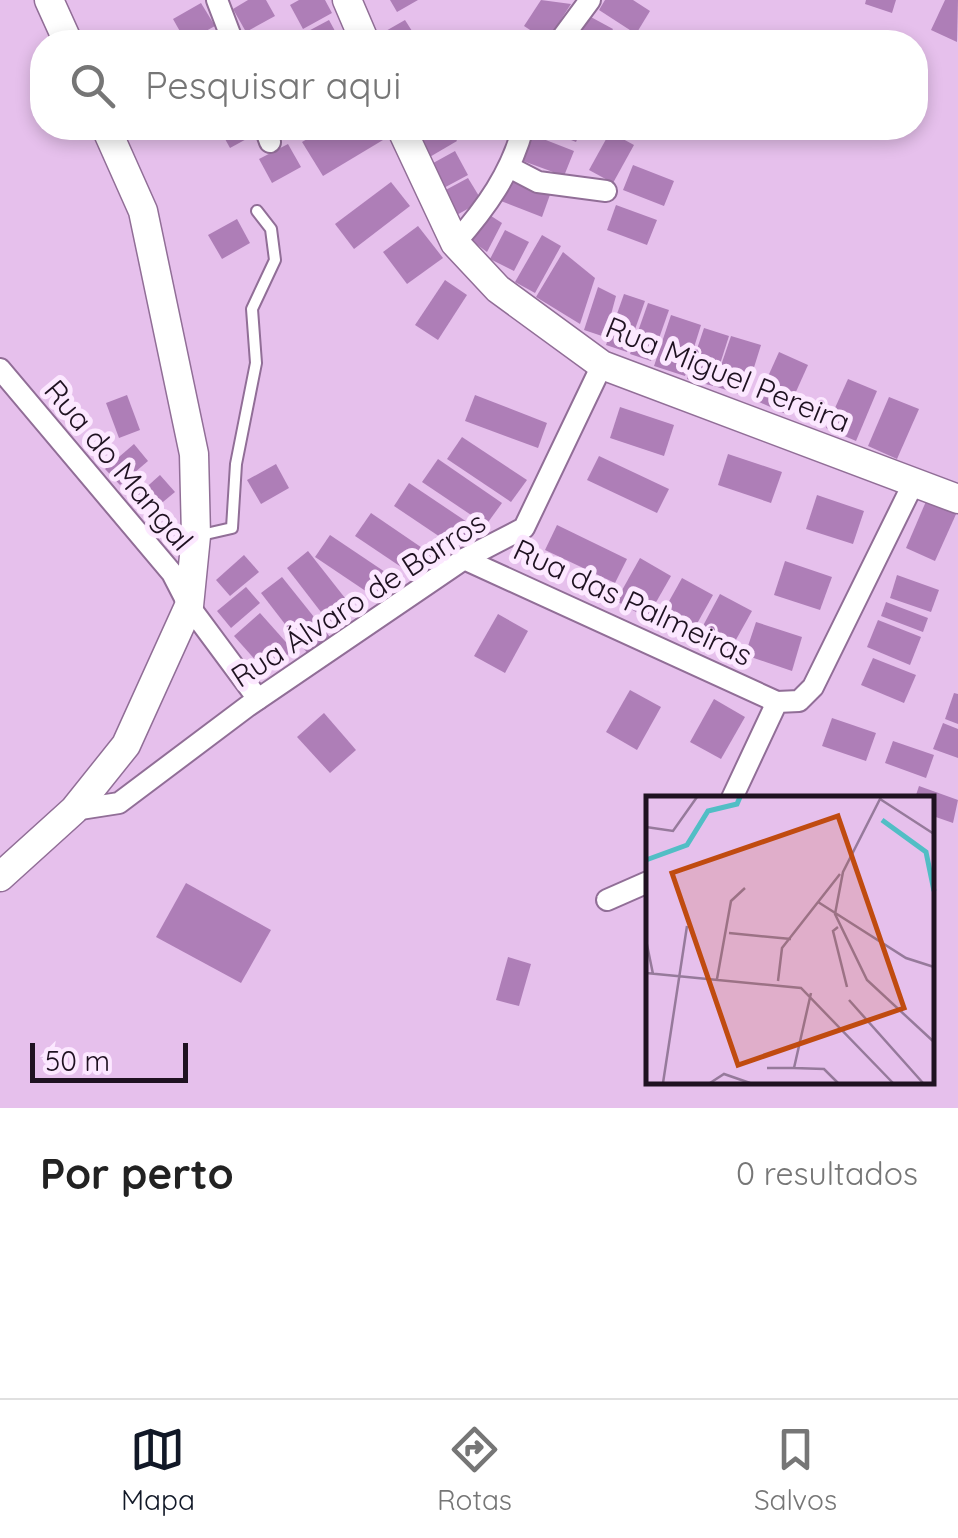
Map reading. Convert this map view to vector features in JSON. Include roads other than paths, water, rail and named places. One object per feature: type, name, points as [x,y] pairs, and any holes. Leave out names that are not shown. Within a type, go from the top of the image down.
[{"type":"main road","points":[[49,0],[63,30]]},
{"type":"main road","points":[[347,0],[360,30]]},
{"type":"main road","points":[[0,877],[74,810],[126,744],[188,606],[196,536],[194,454],[143,211],[111,140]]},
{"type":"main road","name":"Rua Miguel Pereira","points":[[406,140],[455,242],[498,290],[602,365],[958,499]]},
{"type":"street","points":[[217,0],[228,30]]},
{"type":"street","points":[[567,30],[590,0]]},
{"type":"street","points":[[455,242],[486,208],[510,167],[519,140]]},
{"type":"street","points":[[510,167],[538,182],[606,191]]},
{"type":"street","name":"Rua Álvaro de Barros","points":[[74,810],[119,802],[258,699],[464,558],[524,528],[602,365]]},
{"type":"street","name":"Rua do Mangal","points":[[0,369],[172,574],[188,606],[258,699]]},
{"type":"street","points":[[733,796],[777,702],[798,701],[813,687],[914,482]]},
{"type":"street","name":"Rua das Palmeiras","points":[[464,558],[777,702]]},
{"type":"street","points":[[607,900],[646,883]]},
{"type":"lane","points":[[196,536],[232,528],[236,464],[256,363],[252,310],[275,260],[271,229],[257,211]]}]
